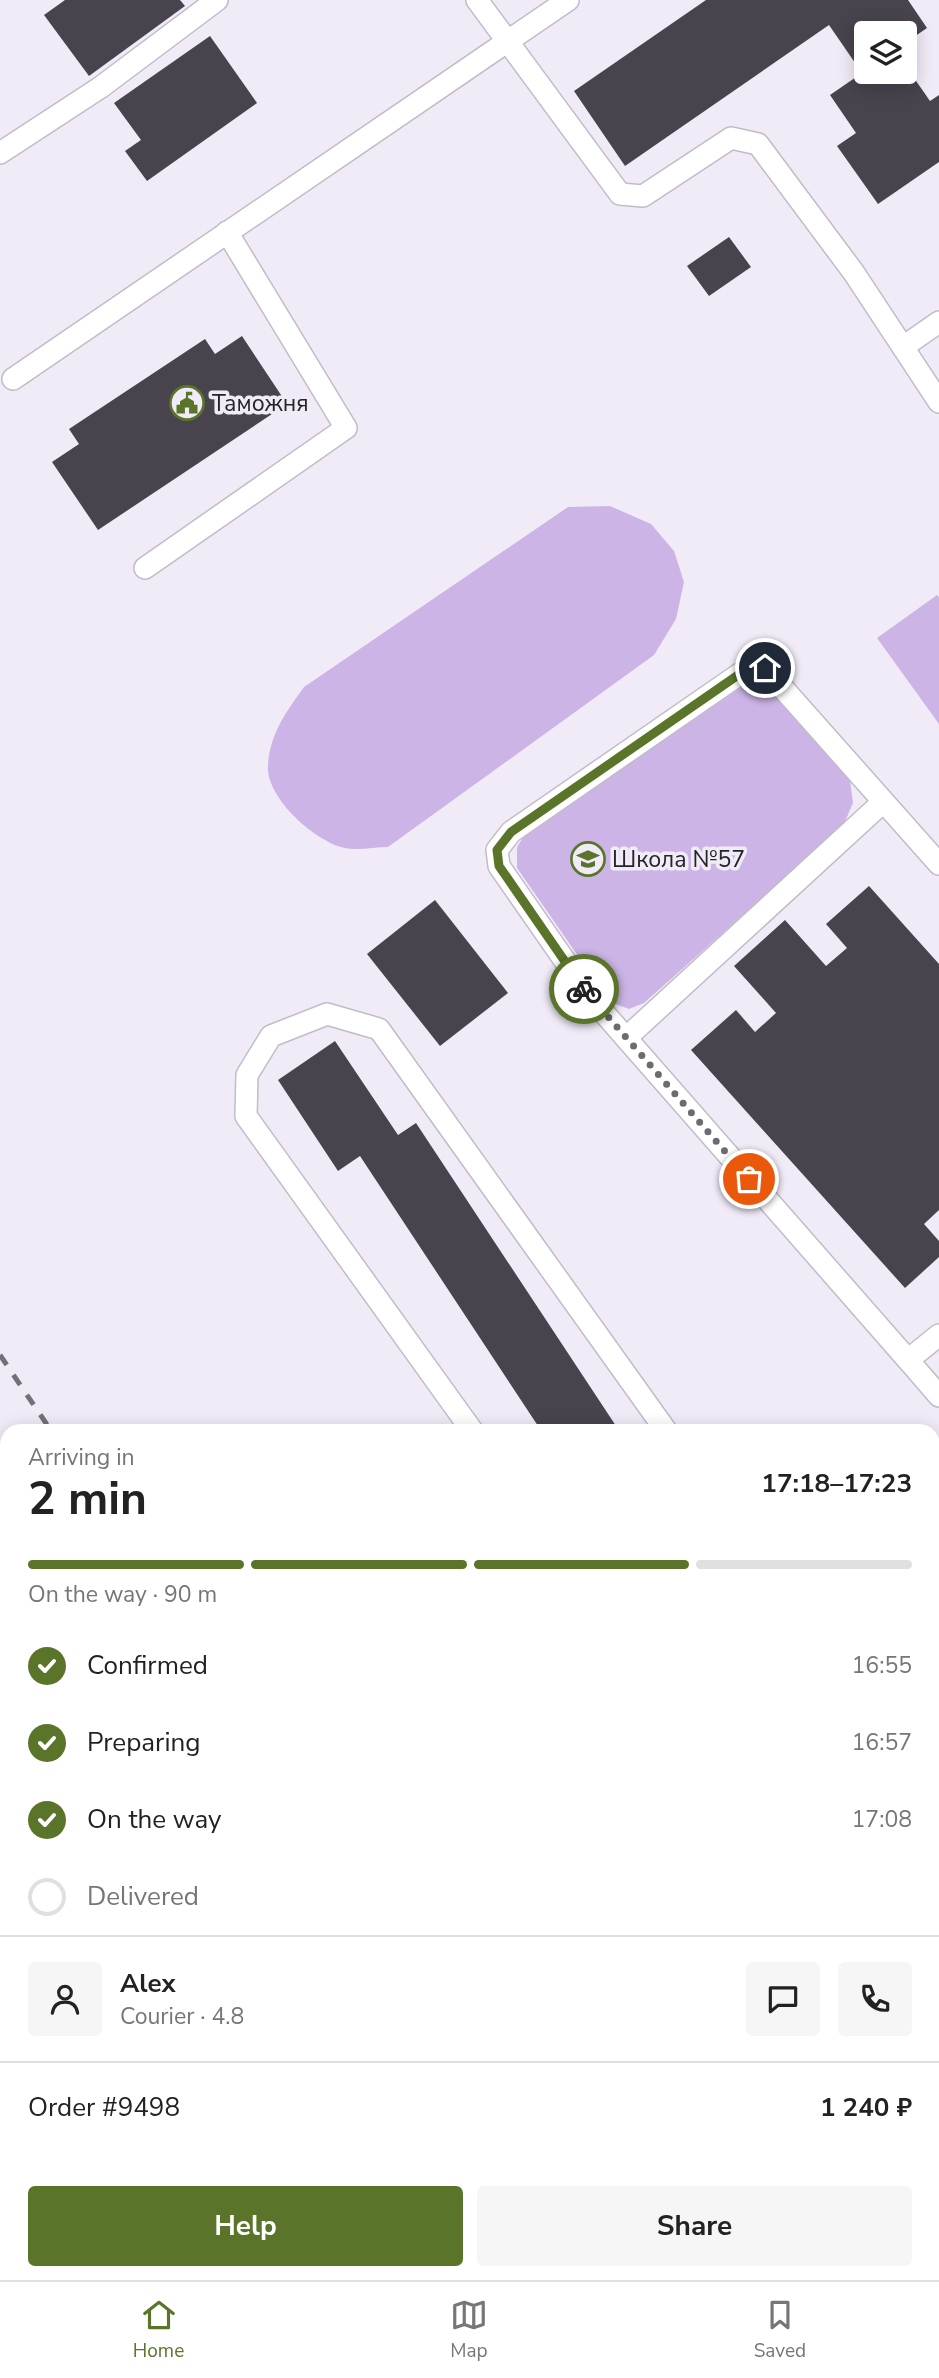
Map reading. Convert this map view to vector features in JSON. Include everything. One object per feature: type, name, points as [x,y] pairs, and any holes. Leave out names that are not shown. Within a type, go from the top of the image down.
[{"type":"lane","points":[[0,153],[101,87],[217,0]]},
{"type":"lane","points":[[477,0],[506,43],[620,194],[643,196],[731,138],[758,144],[854,273],[939,402]]},
{"type":"lane","points":[[13,379],[568,0]]},
{"type":"lane","points":[[145,568],[346,428],[226,232]]},
{"type":"lane","points":[[902,347],[939,322]]},
{"type":"lane","points":[[939,864],[765,668],[741,673],[511,832],[497,850],[499,866],[590,997],[939,1396]]},
{"type":"lane","points":[[626,1038],[883,802]]},
{"type":"lane","points":[[467,1424],[246,1116],[247,1076],[271,1037],[327,1014],[379,1029],[661,1424]]},
{"type":"lane","points":[[908,1360],[939,1335]]},
{"type":"shaded area","points":[[610,506],[651,524],[674,551],[684,582],[676,619],[654,655],[388,847],[345,848],[320,837],[294,816],[275,791],[269,778],[268,765],[276,733],[304,687],[568,507]]},
{"type":"shaded area","points":[[937,595],[939,597],[939,724],[877,638]]},
{"type":"shaded area","points":[[759,685],[778,696],[850,781],[853,803],[843,826],[644,1003],[629,1009],[610,1002],[517,868],[517,847],[527,831],[740,688]]},
{"type":"building","points":[[65,0],[180,0],[185,6],[89,76],[44,15]]},
{"type":"building","points":[[706,0],[908,0],[927,28],[917,35],[917,21],[854,21],[854,61],[829,25],[625,166],[574,91]]},
{"type":"building","points":[[210,36],[257,103],[147,181],[125,151],[141,140],[114,103]]},
{"type":"building","points":[[854,78],[854,84],[917,82],[930,101],[939,95],[939,162],[878,204],[837,146],[856,133],[830,95]]},
{"type":"building","points":[[729,237],[751,267],[709,296],[687,266]]},
{"type":"building","points":[[242,336],[287,404],[98,530],[52,462],[79,444],[69,429],[205,339],[215,354]]},
{"type":"building","points":[[869,886],[939,964],[939,1210],[924,1224],[939,1241],[939,1257],[905,1288],[691,1050],[736,1010],[755,1032],[776,1013],[734,966],[785,920],[826,966],[847,948],[826,924]]},
{"type":"building","points":[[435,900],[508,993],[440,1046],[367,954]]},
{"type":"building","points":[[335,1041],[398,1135],[416,1123],[615,1424],[537,1424],[360,1156],[338,1171],[278,1080]]},
{"type":"railway","points":[[0,1355],[47,1424]]},
{"type":"way so far","points":[[584,989],[749,1179]]},
{"type":"place","name":"Таможня","points":[[187,403]]},
{"type":"place","name":"Школа №57","points":[[588,859]]},
{"type":"route","points":[[584,989],[499,866],[497,850],[511,832],[741,673],[765,668]]}]
